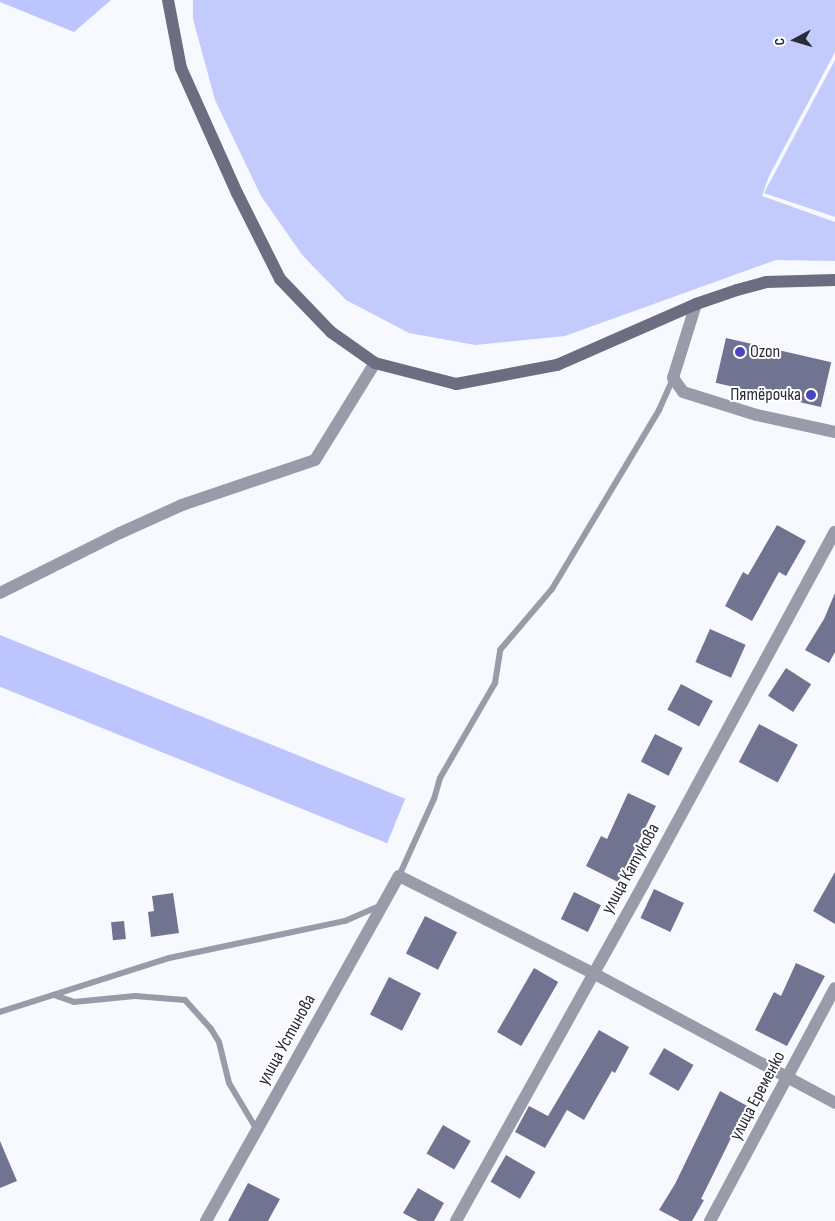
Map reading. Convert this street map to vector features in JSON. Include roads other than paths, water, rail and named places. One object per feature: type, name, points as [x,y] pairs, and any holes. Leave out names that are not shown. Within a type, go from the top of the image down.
[{"type":"main road","points":[[168,0],[181,68],[237,193],[280,279],[331,332],[375,364],[456,384],[557,365],[696,304],[766,282],[835,280]]},
{"type":"street","points":[[696,304],[672,378],[683,392],[757,415],[835,432]]},
{"type":"street","points":[[0,592],[182,505],[315,460],[375,364]]},
{"type":"street","name":"улица Катукова","points":[[456,1221],[835,532]]},
{"type":"street","points":[[399,876],[593,973],[787,1079],[835,1103]]},
{"type":"street","name":"улица Устинова","points":[[206,1221],[399,876]]},
{"type":"street","name":"улица Еременко","points":[[710,1221],[835,988]]},
{"type":"lane","points":[[399,876],[434,799],[440,778],[495,684],[500,650],[552,590],[659,410],[672,378]]},
{"type":"lane","points":[[0,1012],[169,958],[345,921],[383,905]]},
{"type":"lane","points":[[54,995],[74,1002],[135,996],[185,1000],[211,1029],[218,1042],[229,1083],[257,1130]]},
{"type":"place","name":"Ozon","points":[[740,352]]},
{"type":"place","name":"Пятёрочка","points":[[811,395]]}]
